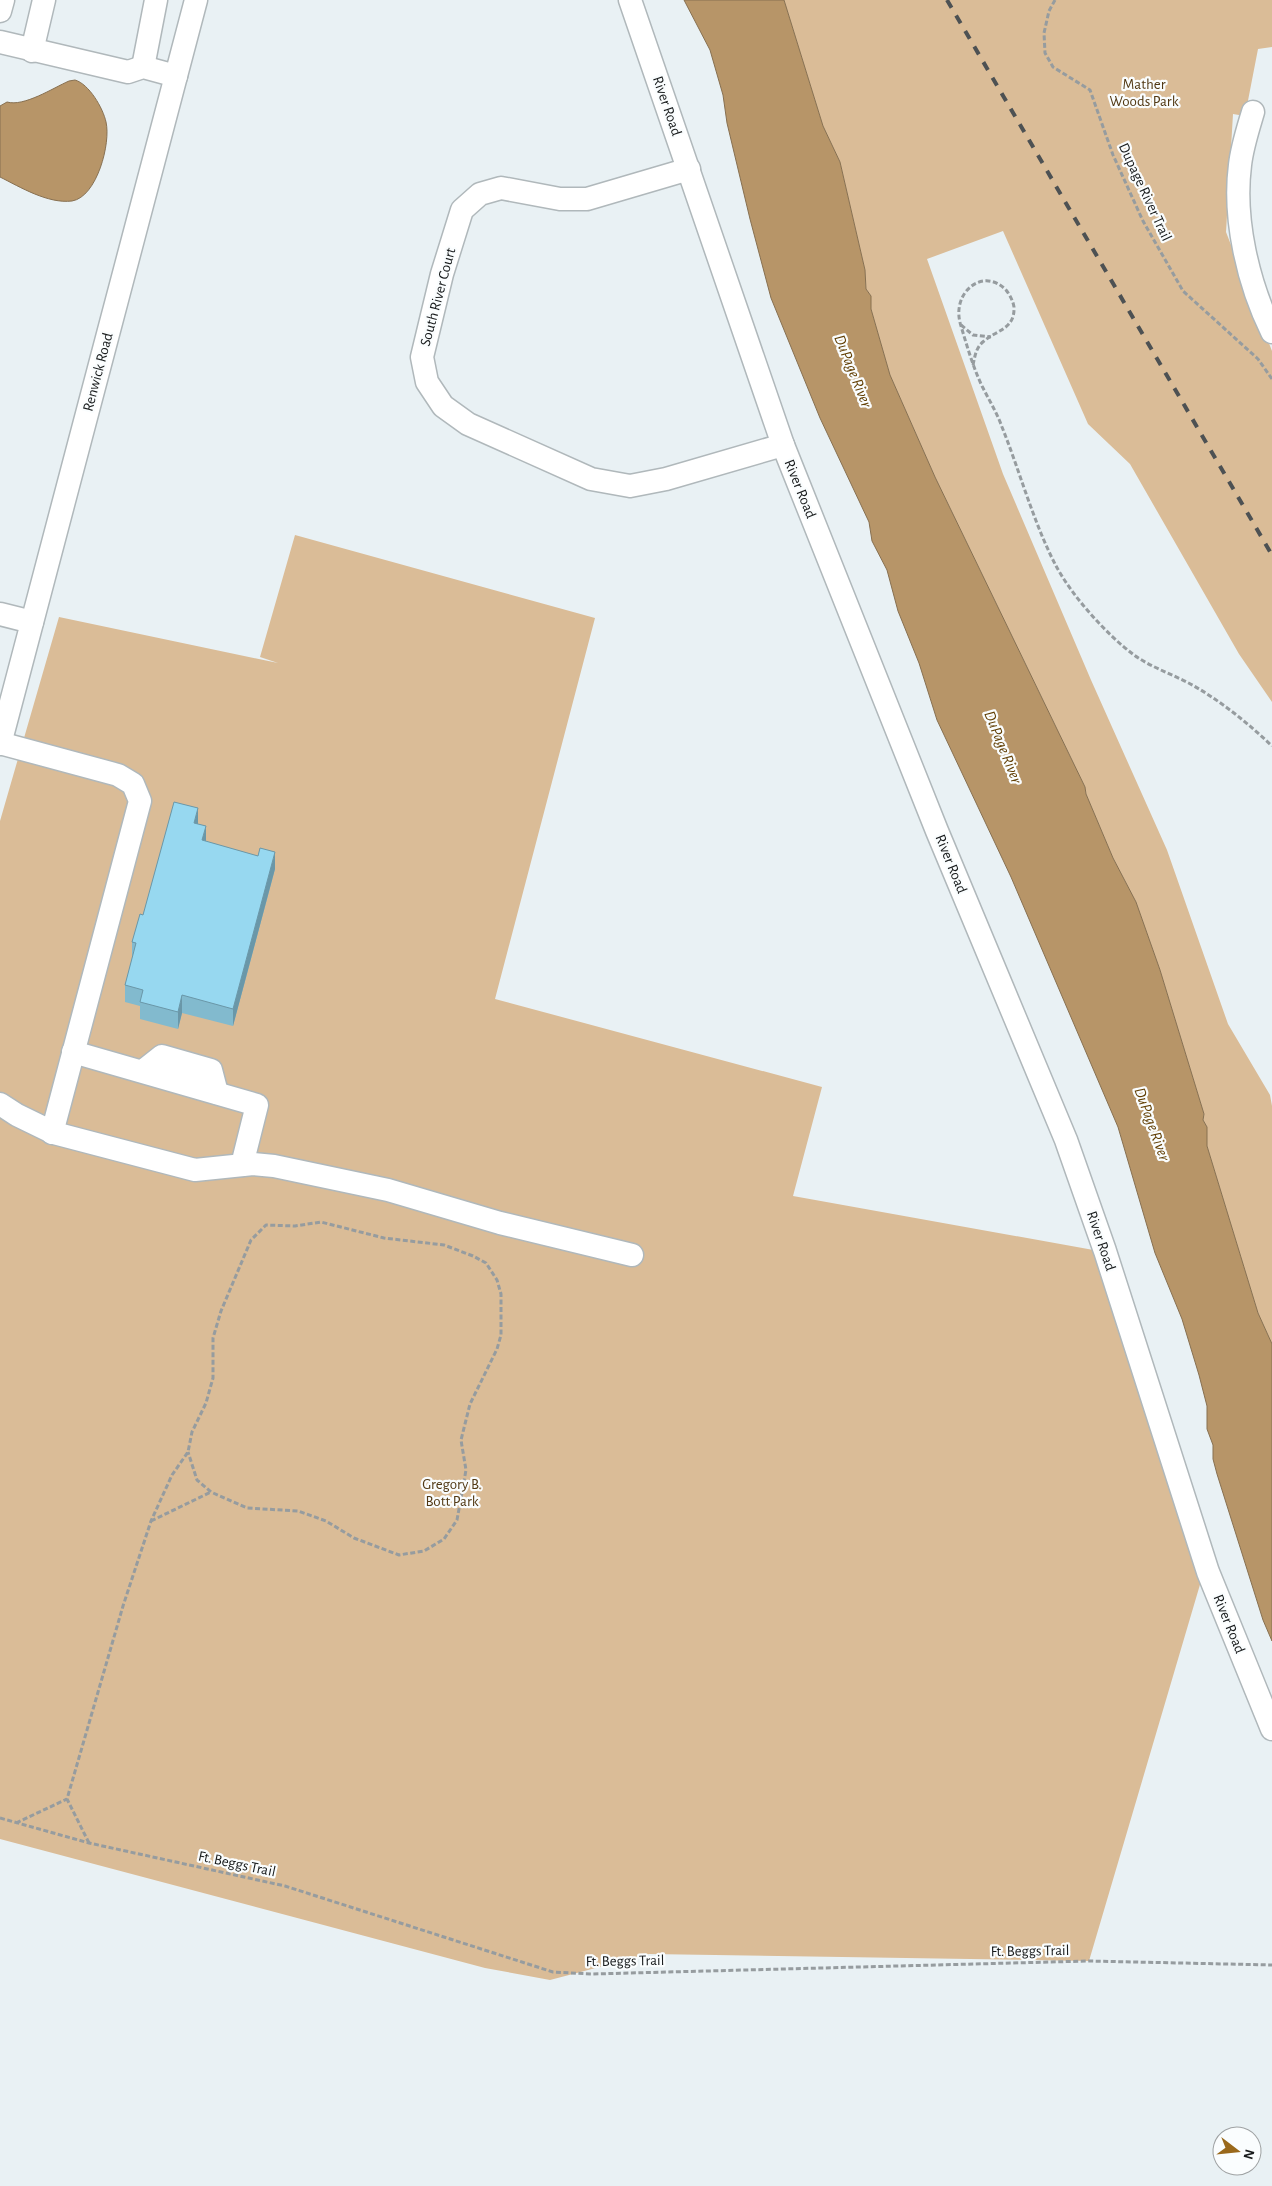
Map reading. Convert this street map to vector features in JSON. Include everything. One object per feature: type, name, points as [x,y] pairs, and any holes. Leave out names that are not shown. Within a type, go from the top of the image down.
[{"type":"street","points":[[0,11],[3,0]]},
{"type":"street","points":[[32,51],[44,0]]},
{"type":"street","points":[[143,67],[156,0]]},
{"type":"street","name":"Renwick Road","points":[[0,744],[196,0]]},
{"type":"street","name":"River Road","points":[[630,0],[783,445],[941,840],[1066,1140],[1108,1261],[1208,1572],[1272,1729]]},
{"type":"street","points":[[0,42],[128,72],[143,67],[176,76]]},
{"type":"street","points":[[1253,112],[1240,165],[1240,223],[1249,272],[1261,310],[1272,332]]},
{"type":"street","name":"South River Court","points":[[689,169],[587,199],[560,200],[501,188],[480,194],[462,210],[442,274],[422,357],[426,382],[443,406],[468,424],[591,479],[630,486],[666,479],[783,445]]},
{"type":"street","points":[[0,614],[32,622]]},
{"type":"street","points":[[0,744],[118,774],[133,784],[140,801],[52,1133]]},
{"type":"street","points":[[73,1052],[143,1071],[162,1056],[210,1070],[217,1093],[257,1105],[242,1165]]},
{"type":"street","points":[[0,1104],[52,1133],[195,1170],[253,1164],[274,1166],[388,1190],[500,1223],[632,1255]]},
{"type":"path","name":"Dupage River Trail","points":[[1055,0],[1049,11],[1044,33],[1045,53],[1053,67],[1090,90],[1113,155],[1142,221],[1183,291],[1258,359],[1272,378]]},
{"type":"path","points":[[974,365],[979,346],[1010,325],[1014,316],[1013,301],[1006,291],[996,284],[979,282],[967,289],[960,299],[958,313],[960,325],[974,365],[1002,426],[1056,566],[1079,599],[1105,628],[1135,655],[1195,686],[1256,730],[1272,746]]},
{"type":"path","points":[[960,325],[973,335],[992,337]]},
{"type":"path","points":[[89,1843],[67,1799],[123,1606],[151,1521],[172,1475],[188,1452],[192,1432],[206,1403],[213,1378],[213,1338],[221,1311],[251,1240],[266,1225],[295,1226],[321,1222],[384,1238],[444,1245],[486,1263],[497,1280],[501,1294],[501,1335],[497,1349],[470,1404],[461,1440],[466,1470],[457,1520],[444,1539],[424,1551],[399,1556],[354,1538],[326,1521],[298,1511],[247,1508],[211,1492],[197,1480],[188,1452]]},
{"type":"path","points":[[151,1521],[211,1492]]},
{"type":"path","points":[[16,1823],[67,1799]]},
{"type":"path","name":"Ft. Beggs Trail","points":[[0,1818],[89,1843],[285,1886],[553,1972],[592,1974],[1089,1961],[1272,1965]]},
{"type":"green space","name":"Mather Woods Park","points":[[784,0],[1272,0],[1272,47],[1258,49],[1245,116],[1233,114],[1226,232],[1272,351],[1272,702],[1239,654],[1130,464],[1088,424],[1003,231],[927,259],[1003,474],[1091,680],[1167,850],[1228,1024],[1270,1095],[1272,1106],[1272,1344],[1258,1313],[1207,1146],[1207,1127],[1203,1120],[1204,1114],[1160,970],[1136,902],[1113,858],[1086,794],[1085,787],[935,477],[890,375],[871,309],[871,296],[866,289],[865,270],[840,162],[823,126]]},
{"type":"green space","name":"Gregory B. Bott Park","points":[[295,535],[595,618],[495,999],[822,1087],[793,1196],[1099,1251],[1204,1571],[1089,1961],[649,1954],[550,1980],[485,1968],[0,1839],[0,821],[59,617],[278,663],[260,657]]},
{"type":"water","name":"DuPage River","points":[[684,0],[784,0],[823,126],[840,162],[865,270],[866,289],[871,296],[871,309],[890,375],[935,477],[1085,787],[1086,794],[1113,858],[1136,902],[1160,970],[1204,1114],[1203,1120],[1207,1127],[1207,1146],[1258,1313],[1272,1344],[1272,1641],[1263,1620],[1217,1474],[1213,1459],[1213,1445],[1207,1429],[1207,1406],[1199,1375],[1182,1319],[1155,1253],[1118,1127],[1011,877],[937,720],[919,663],[898,611],[887,570],[872,541],[869,522],[820,418],[771,298],[727,123],[723,95],[710,50]]},
{"type":"water","points":[[75,80],[85,86],[95,97],[106,122],[107,131],[104,155],[95,180],[89,190],[81,197],[72,201],[53,200],[34,194],[0,177],[0,106],[7,102],[22,102]]},
{"type":"building","points":[[174,802],[198,808],[194,823],[206,826],[202,840],[258,856],[260,848],[275,852],[233,1009],[182,995],[178,1012],[140,1002],[143,990],[125,985],[136,943],[132,942],[140,914],[143,915]]},
{"type":"railway","points":[[947,0],[1272,555]]}]
